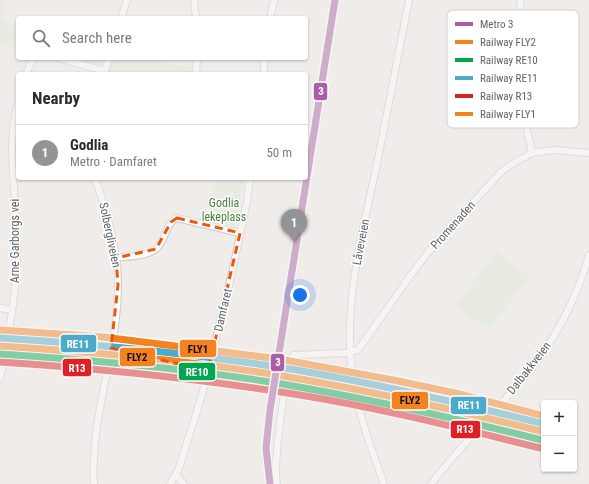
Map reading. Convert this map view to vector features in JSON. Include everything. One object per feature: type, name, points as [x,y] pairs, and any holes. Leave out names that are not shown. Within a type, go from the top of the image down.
[{"type":"street","points":[[122,16],[127,0]]},
{"type":"street","points":[[194,0],[196,16]]},
{"type":"street","points":[[270,16],[274,0]]},
{"type":"street","name":"Låveveien","points":[[384,484],[360,411],[355,387],[350,352],[350,315],[354,279],[410,0]]},
{"type":"street","points":[[520,10],[521,0]]},
{"type":"street","points":[[27,72],[32,60]]},
{"type":"street","points":[[64,60],[102,72]]},
{"type":"street","points":[[105,72],[108,60]]},
{"type":"street","points":[[196,72],[197,60]]},
{"type":"street","points":[[264,60],[264,72]]},
{"type":"street","name":"Arne Garborgs vei","points":[[0,379],[12,310],[16,272],[17,250],[12,129],[16,111]]},
{"type":"street","points":[[526,128],[532,153]]},
{"type":"street","name":"Promenaden","points":[[350,352],[358,350],[413,272],[447,230],[501,172],[532,153],[555,150],[589,153]]},
{"type":"street","name":"Solbergliveien","points":[[94,484],[94,442],[117,311],[118,285],[116,258],[110,227],[96,180]]},
{"type":"street","name":"Damfaret","points":[[170,484],[176,475],[191,431],[208,371],[223,313],[250,180]]},
{"type":"street","points":[[116,258],[142,254],[156,249],[163,239],[171,222],[177,218],[240,233]]},
{"type":"street","name":"Dalbakkveien","points":[[431,484],[448,462],[528,372],[546,348],[570,306],[581,280],[589,255]]},
{"type":"street","points":[[0,308],[12,310]]},
{"type":"street","points":[[111,348],[208,371]]},
{"type":"street","points":[[277,484],[276,470],[278,446],[292,358],[297,354],[350,352]]},
{"type":"street","points":[[176,475],[184,484]]},
{"type":"highlighted area","points":[[177,218],[240,233],[208,371],[111,348],[118,285],[116,258],[156,249],[171,222]]},
{"type":"green space","points":[[0,0],[5,0],[2,21],[16,25],[16,48],[0,44]]},
{"type":"green space","points":[[62,60],[150,60],[197,69],[197,72],[107,72]]},
{"type":"green space","name":"Godlia lekeplass","points":[[217,180],[244,180],[236,224],[234,227],[230,228],[206,223]]},
{"type":"green space","points":[[496,251],[529,276],[489,330],[456,306]]},
{"type":"metro line","name":"3","points":[[308,170],[335,0]]},
{"type":"metro line","name":"3","points":[[270,484],[266,448],[270,410],[306,180]]},
{"type":"rail line","name":"FLY1","points":[[1,330],[103,337],[279,359],[455,393],[541,415]]},
{"type":"rail line","name":"RE11","points":[[1,338],[70,343],[209,357],[278,367],[411,392],[541,423]]},
{"type":"rail line","name":"FLY2","points":[[0,346],[139,357],[277,375],[411,401],[541,431]]},
{"type":"rail line","name":"RE10","points":[[0,354],[138,365],[276,383],[410,409],[541,440]]},
{"type":"rail line","name":"R13","points":[[0,362],[172,377],[308,396],[408,416],[540,448]]},
{"type":"place","name":"Godlia","points":[[294,242]]}]
